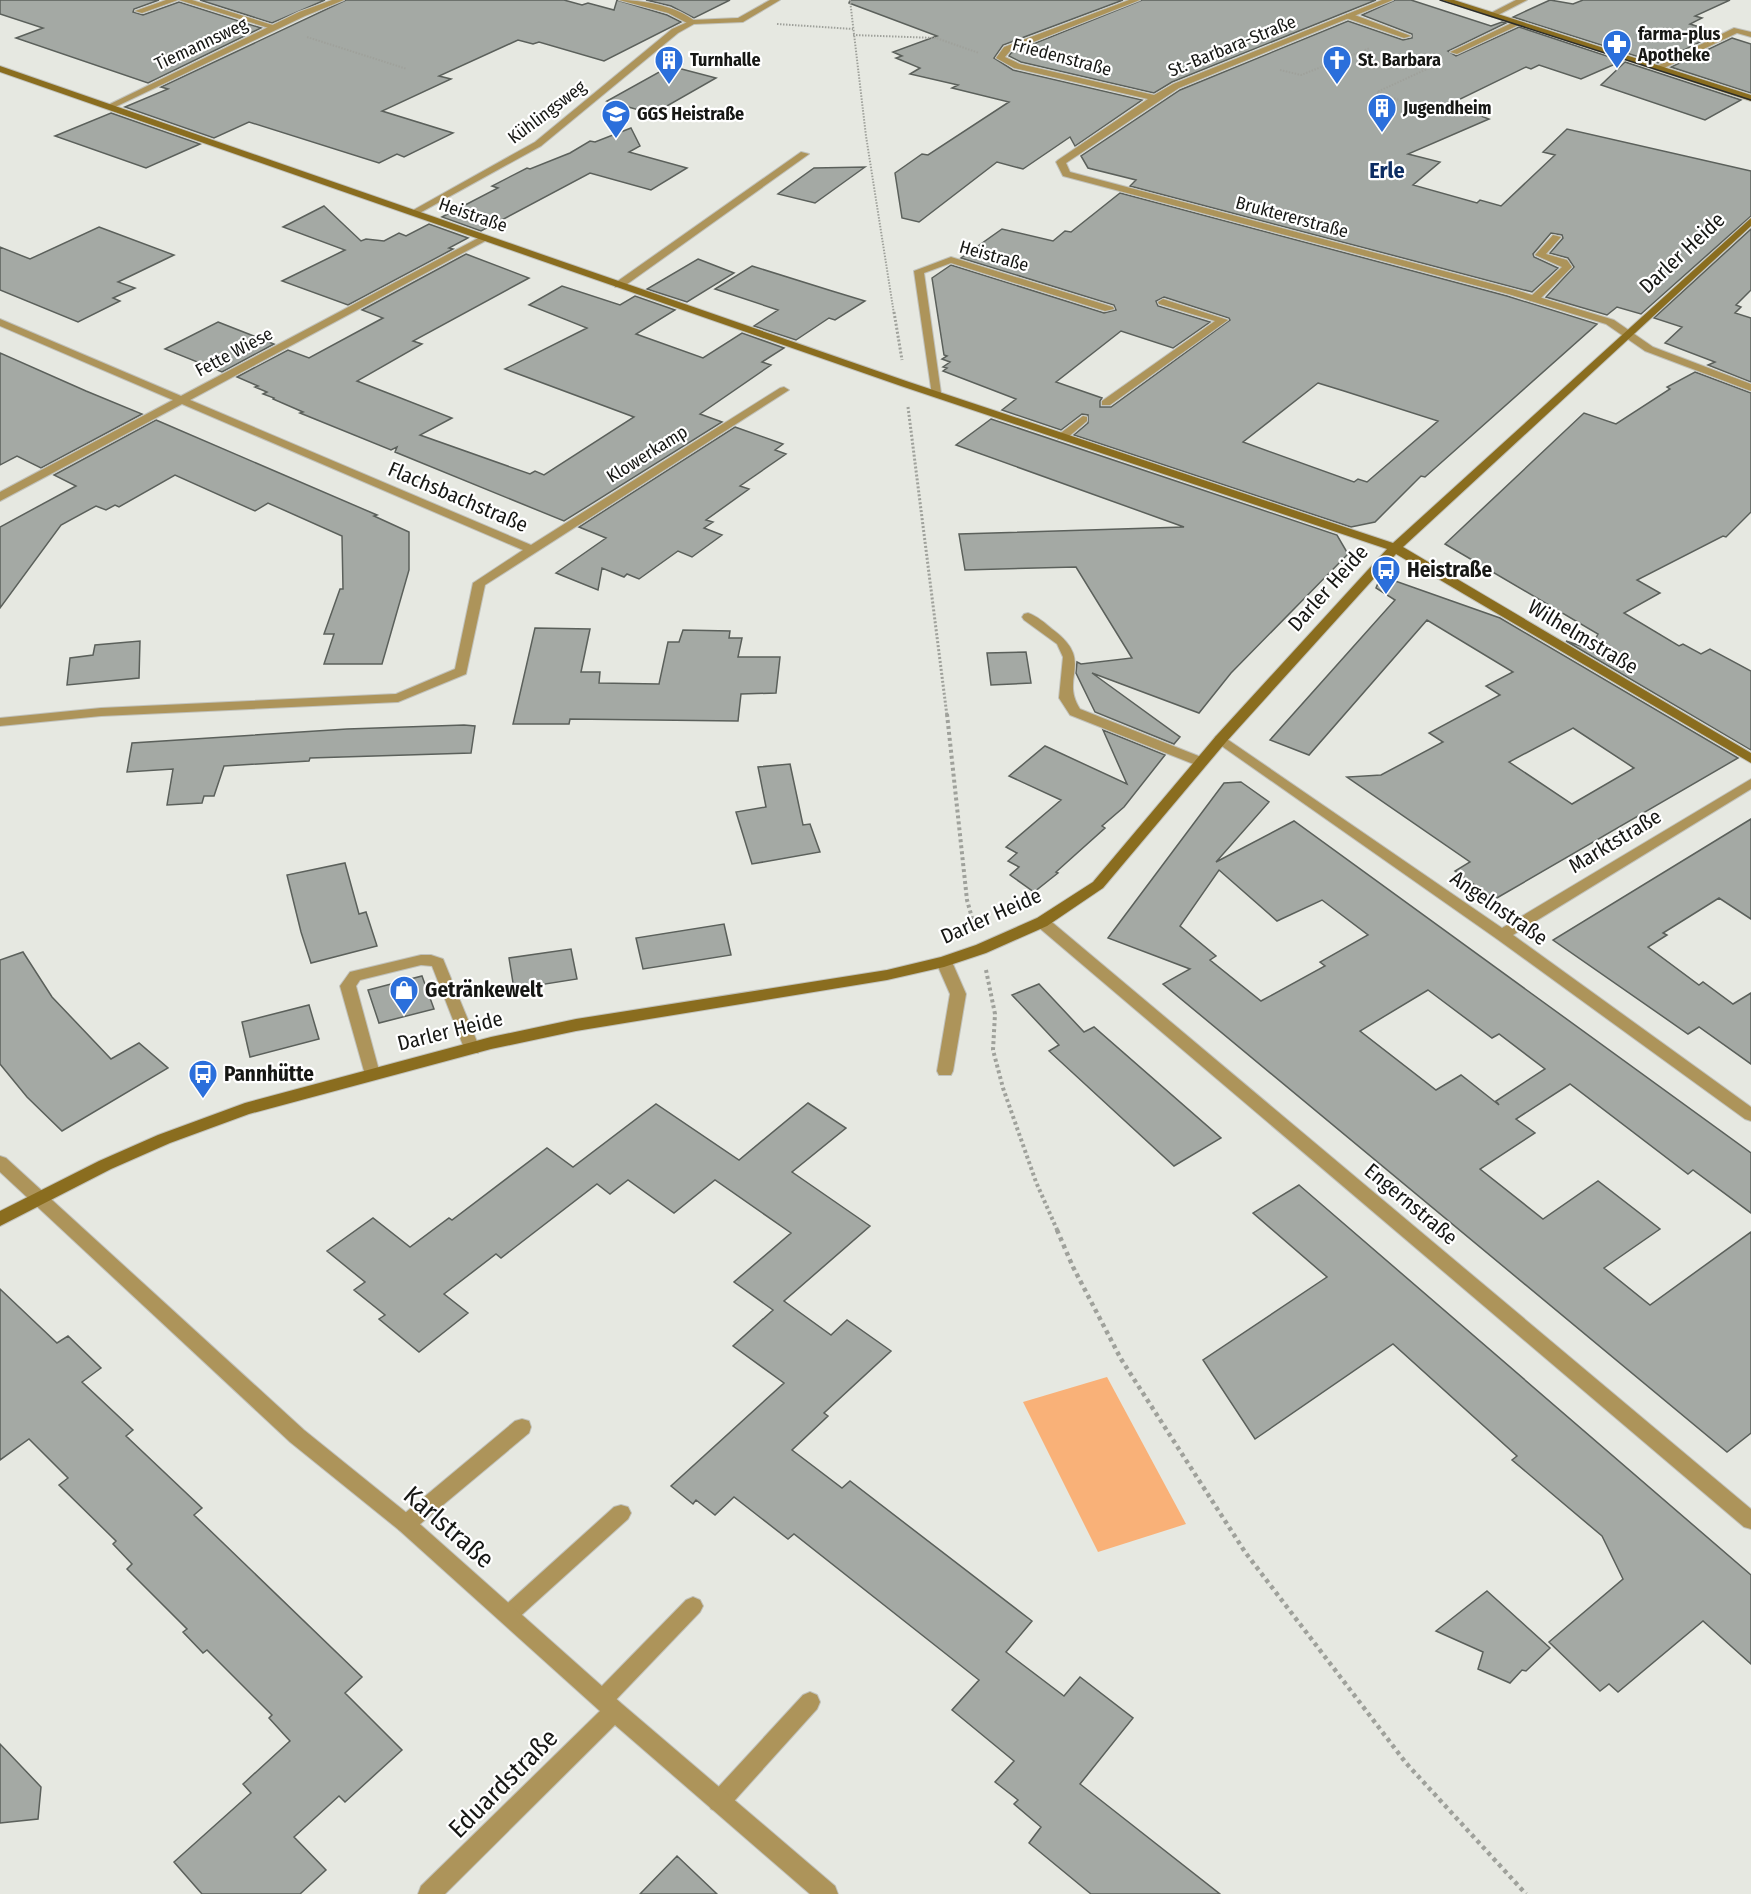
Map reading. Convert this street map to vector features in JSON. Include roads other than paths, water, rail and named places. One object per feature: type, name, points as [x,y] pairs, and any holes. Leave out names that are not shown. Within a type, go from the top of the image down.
[{"type":"street","points":[[139,11],[174,0]]},
{"type":"street","points":[[183,0],[275,27]]},
{"type":"street","points":[[207,0],[284,22]]},
{"type":"street","name":"Tiemannsweg","points":[[110,106],[284,22],[340,0]]},
{"type":"street","name":"Kühlingsweg","points":[[623,0],[671,11],[692,22]]},
{"type":"street","name":"Kühlingsweg","points":[[413,213],[538,144],[675,31],[692,22],[740,20],[776,0]]},
{"type":"street","name":"Friedenstraße","points":[[1136,0],[1007,49],[1000,58],[1017,66],[1155,98]]},
{"type":"street","name":"St.-Barbara-Straße","points":[[1155,98],[1176,86],[1389,0]]},
{"type":"street","points":[[1446,0],[1751,98]]},
{"type":"street","points":[[1491,15],[1523,0]]},
{"type":"street","points":[[1349,16],[1407,36]]},
{"type":"street","points":[[1454,52],[1519,23]]},
{"type":"street","points":[[1657,68],[1737,30],[1751,34]]},
{"type":"street","name":"Heistraße","points":[[0,69],[905,384],[1395,548]]},
{"type":"street","name":"Bruktererstraße","points":[[1155,98],[1061,162],[1066,174],[1534,299],[1610,322],[1649,349],[1751,388]]},
{"type":"street","points":[[619,285],[804,154]]},
{"type":"street","name":"Darler Heide","points":[[0,1219],[105,1165],[164,1139],[245,1109],[372,1074],[576,1025],[887,975],[944,962],[981,949],[1042,922],[1098,885],[1221,739],[1395,548],[1751,221]]},
{"type":"street","points":[[1534,299],[1567,267],[1563,262],[1540,255],[1556,237]]},
{"type":"street","name":"Fette Wiese","points":[[0,497],[484,238]]},
{"type":"street","name":"Heistraße","points":[[936,393],[920,271],[951,260],[1109,309]]},
{"type":"street","points":[[1106,403],[1223,320],[1163,302]]},
{"type":"street","name":"Flachsbachstraße","points":[[0,321],[179,400],[530,549]]},
{"type":"street","name":"Klowerkamp","points":[[530,549],[784,390]]},
{"type":"street","points":[[1062,437],[1083,419]]},
{"type":"street","name":"Wilhelmstraße","points":[[1395,548],[1751,759]]},
{"type":"street","name":"Flachsbachstraße","points":[[0,722],[101,712],[398,698],[461,671],[479,583],[530,549]]},
{"type":"street","points":[[1028,617],[1062,642],[1069,657],[1066,698],[1075,712],[1202,762]]},
{"type":"street","name":"Angelnstraße","points":[[1221,739],[1502,935],[1751,1115]]},
{"type":"street","name":"Marktstraße","points":[[1502,935],[1751,783]]},
{"type":"street","name":"Engernstraße","points":[[1042,922],[1751,1521]]},
{"type":"street","points":[[372,1074],[348,986],[355,976],[421,960],[438,963],[472,1049]]},
{"type":"street","points":[[944,962],[958,994],[945,1071]]},
{"type":"street","points":[[0,1162],[38,1199]]},
{"type":"street","name":"Karlstraße","points":[[38,1199],[297,1436],[406,1524],[719,1802],[827,1894]]},
{"type":"street","points":[[406,1524],[522,1427]]},
{"type":"street","points":[[508,1615],[621,1513]]},
{"type":"street","name":"Eduardstraße","points":[[429,1894],[609,1705],[693,1606]]},
{"type":"street","points":[[719,1802],[810,1702]]},
{"type":"tram line","points":[[1440,0],[1751,100]]},
{"type":"place","name":"farma-plus Apotheke","points":[[1617,70]]},
{"type":"place","name":"Turnhalle","points":[[669,86]]},
{"type":"place","name":"St. Barbara","points":[[1337,86]]},
{"type":"place","name":"Jugendheim","points":[[1382,134]]},
{"type":"place","name":"GGS Heistraße","points":[[616,140]]},
{"type":"place","name":"Heistraße","points":[[1386,596]]},
{"type":"place","name":"Getränkewelt","points":[[404,1016]]},
{"type":"place","name":"Pannhütte","points":[[203,1100]]},
{"type":"district","name":"Erle","points":[[1387,170]]}]
